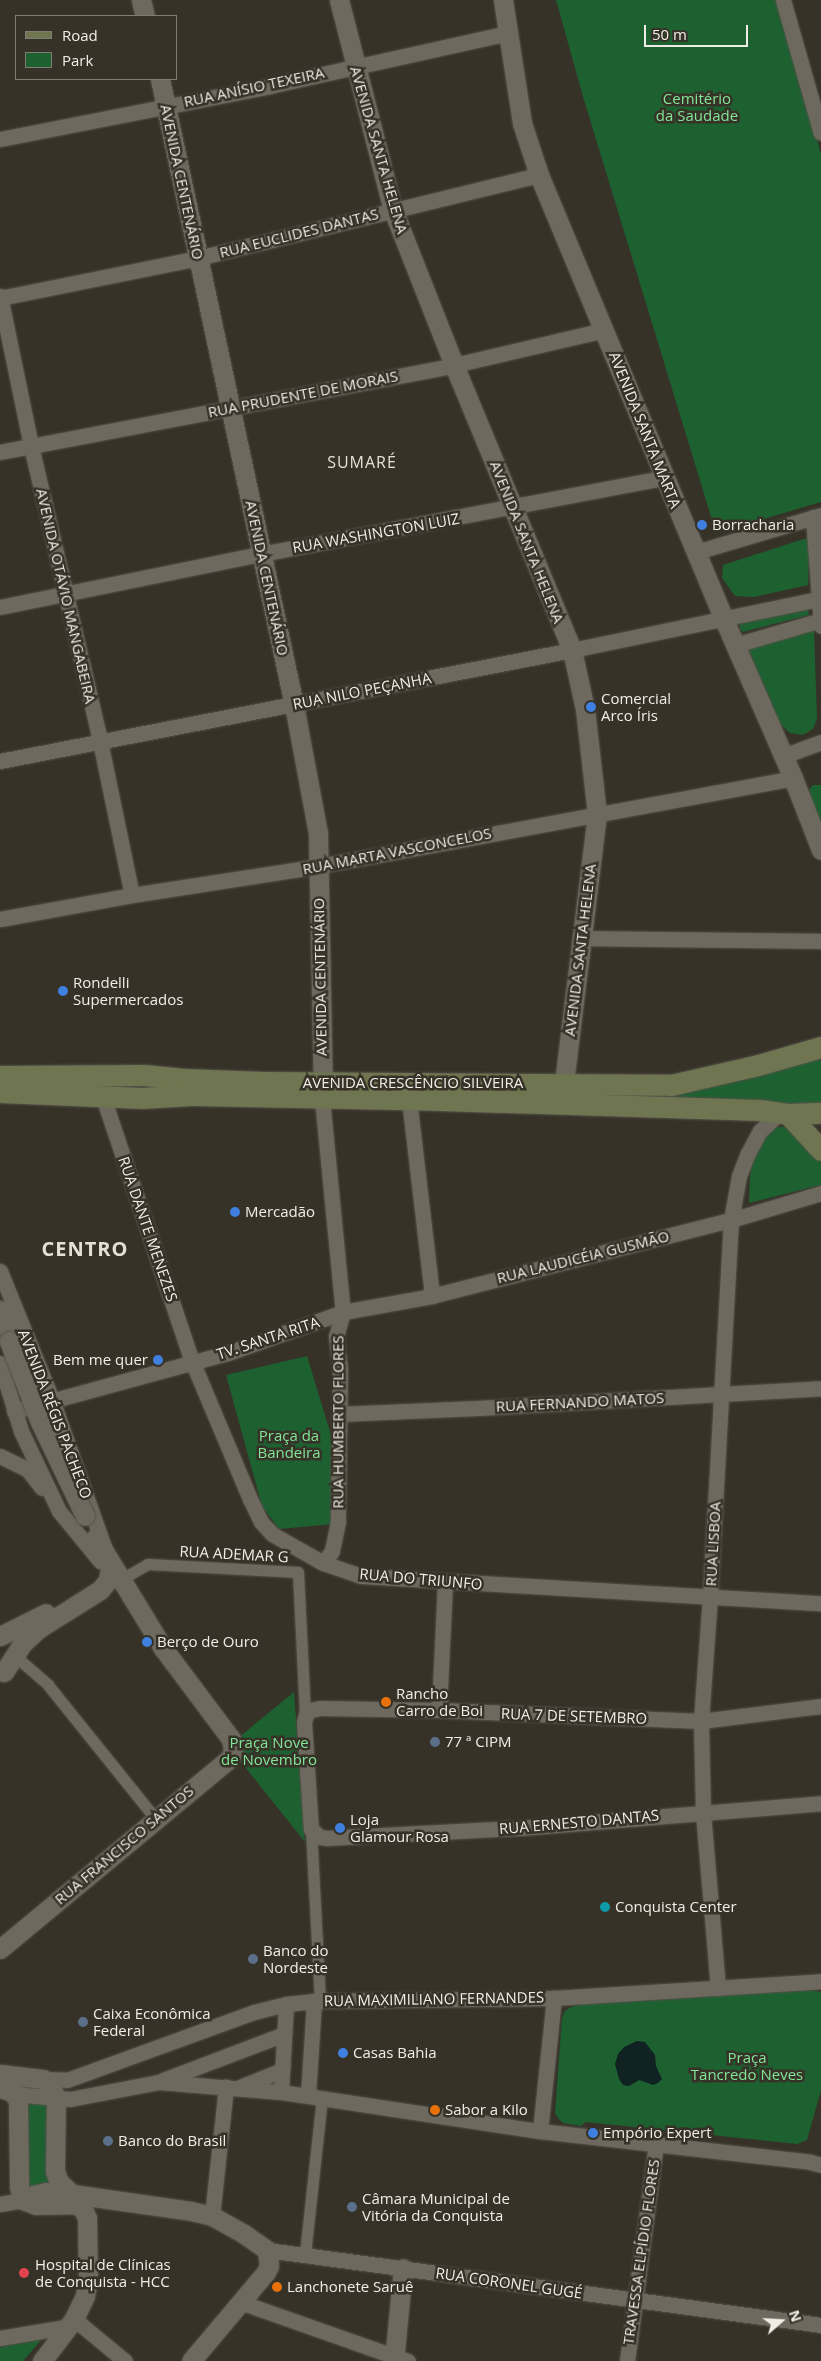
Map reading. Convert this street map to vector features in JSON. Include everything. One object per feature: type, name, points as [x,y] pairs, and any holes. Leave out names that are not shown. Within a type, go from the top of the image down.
[{"type":"main road","name":"AVENIDA CRESCÊNCIO SILVEIRA","points":[[0,1092],[142,1098],[563,1084],[671,1085],[819,1049]]},
{"type":"main road","name":"AVENIDA CRESCÊNCIO SILVEIRA","points":[[0,1076],[144,1075],[409,1099],[760,1110],[783,1114],[821,1113]]},
{"type":"main road","points":[[142,1098],[149,1087],[144,1075]]},
{"type":"main road","points":[[100,1076],[97,1086],[104,1097]]},
{"type":"main road","points":[[783,1114],[821,1150]]},
{"type":"street","points":[[141,0],[145,15]]},
{"type":"street","name":"AVENIDA SANTA HELENA","points":[[339,0],[393,210],[454,365],[572,650],[585,709],[597,814],[561,1105]]},
{"type":"street","name":"AVENIDA SANTA MARTA","points":[[503,0],[522,124],[539,176],[664,478],[793,778],[821,850]]},
{"type":"street","points":[[783,0],[821,133]]},
{"type":"street","name":"RUA ANÍSIO TEXEIRA","points":[[0,139],[269,86],[508,33]]},
{"type":"street","name":"AVENIDA CENTENÁRIO","points":[[160,80],[294,705],[318,834],[323,1091]]},
{"type":"street","name":"RUA EUCLIDES DANTAS","points":[[0,297],[198,258],[539,176]]},
{"type":"street","name":"AVENIDA OTÁVIO MANGABEIRA","points":[[0,297],[64,594],[100,741],[132,895]]},
{"type":"street","name":"RUA PRUDENTE DE MORAIS","points":[[0,452],[454,365],[604,330]]},
{"type":"street","name":"RUA WASHINGTON LUIZ","points":[[0,607],[261,554],[664,478]]},
{"type":"street","points":[[696,552],[817,516],[821,626]]},
{"type":"street","name":"RUA NILO PEÇANHA","points":[[0,760],[294,705],[819,599]]},
{"type":"street","points":[[735,645],[821,620]]},
{"type":"street","points":[[783,756],[821,742]]},
{"type":"street","name":"RUA MARTA VASCONCELOS","points":[[0,919],[132,895],[319,866],[793,778]]},
{"type":"street","points":[[581,938],[821,940]]},
{"type":"street","name":"RUA HUMBERTO FLORES","points":[[323,1091],[343,1312],[336,1336],[340,1370],[338,1522],[332,1551],[323,1562]]},
{"type":"street","name":"RUA DANTE MENEZES","points":[[104,1097],[192,1361]]},
{"type":"street","points":[[409,1099],[432,1296]]},
{"type":"street","name":"RUA LISBOA","points":[[718,1988],[703,1812],[701,1721],[710,1595],[730,1220],[739,1176],[753,1141],[764,1126],[783,1114]]},
{"type":"street","name":"RUA LAUDICÉIA GUSMÃO","points":[[343,1312],[432,1296],[730,1220],[821,1193]]},
{"type":"street","name":"AVENIDA RÉGIS PACHECO","points":[[0,1271],[52,1400],[101,1565],[120,1580],[163,1648],[228,1736]]},
{"type":"street","name":"AVENIDA RÉGIS PACHECO","points":[[0,1310],[40,1422],[96,1538],[101,1565]]},
{"type":"street","name":"TV. SANTA RITA","points":[[192,1361],[228,1353],[343,1312]]},
{"type":"street","points":[[14,1411],[192,1361]]},
{"type":"street","name":"RUA DO TRIUNFO","points":[[192,1361],[261,1522],[272,1534],[323,1562],[360,1576],[445,1583],[710,1595],[821,1603]]},
{"type":"street","points":[[0,1363],[14,1411],[59,1511]]},
{"type":"street","name":"RUA FERNANDO MATOS","points":[[339,1414],[821,1388]]},
{"type":"street","points":[[0,1456],[27,1469],[101,1565],[110,1569],[108,1580],[100,1590],[38,1629],[23,1643],[2,1674]]},
{"type":"street","name":"RUA ADEMAR G","points":[[120,1580],[148,1564],[298,1572],[305,1714]]},
{"type":"street","points":[[0,1636],[67,1601],[86,1586],[101,1565]]},
{"type":"street","points":[[439,1710],[445,1583]]},
{"type":"street","points":[[0,1647],[6,1661],[2,1674]]},
{"type":"street","points":[[22,1662],[48,1685],[155,1818]]},
{"type":"street","name":"RUA 7 DE SETEMBRO","points":[[305,1714],[310,1710],[327,1709],[439,1710],[701,1721],[821,1706]]},
{"type":"street","points":[[305,1714],[312,1829],[317,2001],[315,2096],[305,2254]]},
{"type":"street","name":"RUA FRANCISCO SANTOS","points":[[0,1949],[155,1818],[231,1757],[233,1743],[228,1736]]},
{"type":"street","name":"RUA ERNESTO DANTAS","points":[[312,1829],[320,1837],[337,1839],[520,1828],[821,1803]]},
{"type":"street","points":[[540,2131],[554,1998],[818,1981]]},
{"type":"street","name":"RUA MAXIMILIANO FERNANDES","points":[[43,2079],[67,2080],[254,2012],[286,2004],[317,2001],[554,1998]]},
{"type":"street","points":[[281,2092],[286,2004]]},
{"type":"street","points":[[88,2224],[83,2209],[75,2204],[36,2205],[23,2200],[18,2187],[9,2093],[70,2099],[159,2082],[284,2034]]},
{"type":"street","points":[[231,2088],[282,2070]]},
{"type":"street","points":[[0,2074],[43,2079],[50,2085],[56,2098],[55,2171],[67,2190]]},
{"type":"street","points":[[159,2082],[315,2096],[540,2131],[815,2163]]},
{"type":"street","points":[[212,2216],[231,2088]]},
{"type":"street","name":"TRAVESSA ELPÍDIO FLORES","points":[[626,2361],[656,2144]]},
{"type":"street","points":[[0,2204],[23,2200],[33,2192],[67,2190]]},
{"type":"street","name":"RUA CORONEL GUGÉ","points":[[67,2190],[108,2200],[191,2210],[212,2216],[244,2234],[267,2250],[821,2325]]},
{"type":"street","points":[[42,2361],[72,2323],[85,2296],[88,2279],[88,2224],[94,2204],[108,2200]]},
{"type":"street","points":[[191,2361],[266,2272],[269,2266],[267,2250]]},
{"type":"street","points":[[240,2302],[398,2360],[403,2268]]},
{"type":"street","points":[[0,2338],[72,2323],[125,2361]]},
{"type":"green space","name":"Cemitério da Saudade","points":[[556,0],[779,0],[821,154],[821,502],[716,533],[584,100]]},
{"type":"green space","points":[[810,537],[808,585],[754,597],[735,596],[722,578],[723,565]]},
{"type":"green space","points":[[808,606],[809,615],[743,632],[740,629],[740,622]]},
{"type":"green space","points":[[814,629],[817,719],[813,729],[803,735],[790,733],[780,724],[748,649]]},
{"type":"green space","points":[[813,785],[821,785],[821,822],[817,819],[809,790]]},
{"type":"green space","points":[[808,1060],[821,1060],[821,1105],[612,1097]]},
{"type":"green space","points":[[788,1127],[821,1157],[821,1185],[749,1203],[750,1175],[755,1152],[762,1138],[772,1129]]},
{"type":"green space","name":"Praça da Bandeira","points":[[307,1356],[334,1445],[334,1524],[279,1529],[262,1506],[226,1375]]},
{"type":"green space","name":"Praça Nove de Novembro","points":[[294,1692],[305,1842],[241,1762],[238,1738]]},
{"type":"green space","name":"Praça Tancredo Neves","points":[[809,1990],[821,1992],[821,2090],[807,2140],[797,2144],[586,2122],[581,2126],[563,2123],[555,2113],[562,2018],[565,2011],[571,2007],[582,2004]]},
{"type":"green space","points":[[29,2097],[53,2102],[57,2182],[24,2197],[20,2104]]},
{"type":"green space","points":[[43,2338],[23,2361],[0,2361],[0,2347]]},
{"type":"shaded area","points":[[637,2041],[645,2042],[655,2055],[656,2066],[662,2079],[658,2083],[653,2085],[639,2080],[629,2086],[623,2085],[619,2079],[615,2064],[618,2054],[624,2047]]},
{"type":"place","name":"Borracharia","points":[[702,525]]},
{"type":"place","name":"Comercial Arco Íris","points":[[591,707]]},
{"type":"place","name":"Rondelli Supermercados","points":[[63,991]]},
{"type":"place","name":"Mercadão","points":[[235,1212]]},
{"type":"place","name":"Bem me quer","points":[[158,1360]]},
{"type":"place","name":"Berço de Ouro","points":[[147,1642]]},
{"type":"place","name":"Rancho Carro de Boi","points":[[386,1702]]},
{"type":"place","name":"77 ª CIPM","points":[[435,1742]]},
{"type":"place","name":"Loja Glamour Rosa","points":[[340,1828]]},
{"type":"place","name":"Conquista Center","points":[[605,1907]]},
{"type":"place","name":"Banco do Nordeste","points":[[253,1959]]},
{"type":"place","name":"Caixa Econômica Federal","points":[[83,2022]]},
{"type":"place","name":"Casas Bahia","points":[[343,2053]]},
{"type":"place","name":"Sabor a Kilo","points":[[435,2110]]},
{"type":"place","name":"Empório Expert","points":[[593,2133]]},
{"type":"place","name":"Banco do Brasil","points":[[108,2141]]},
{"type":"place","name":"Câmara Municipal de Vitória da Conquista","points":[[352,2207]]},
{"type":"place","name":"Hospital de Clínicas de Conquista - HCC","points":[[24,2273]]},
{"type":"place","name":"Lanchonete Saruê","points":[[277,2287]]},
{"type":"district","name":"SUMARÉ","points":[[362,462]]},
{"type":"district","name":"CENTRO","points":[[85,1248]]}]
